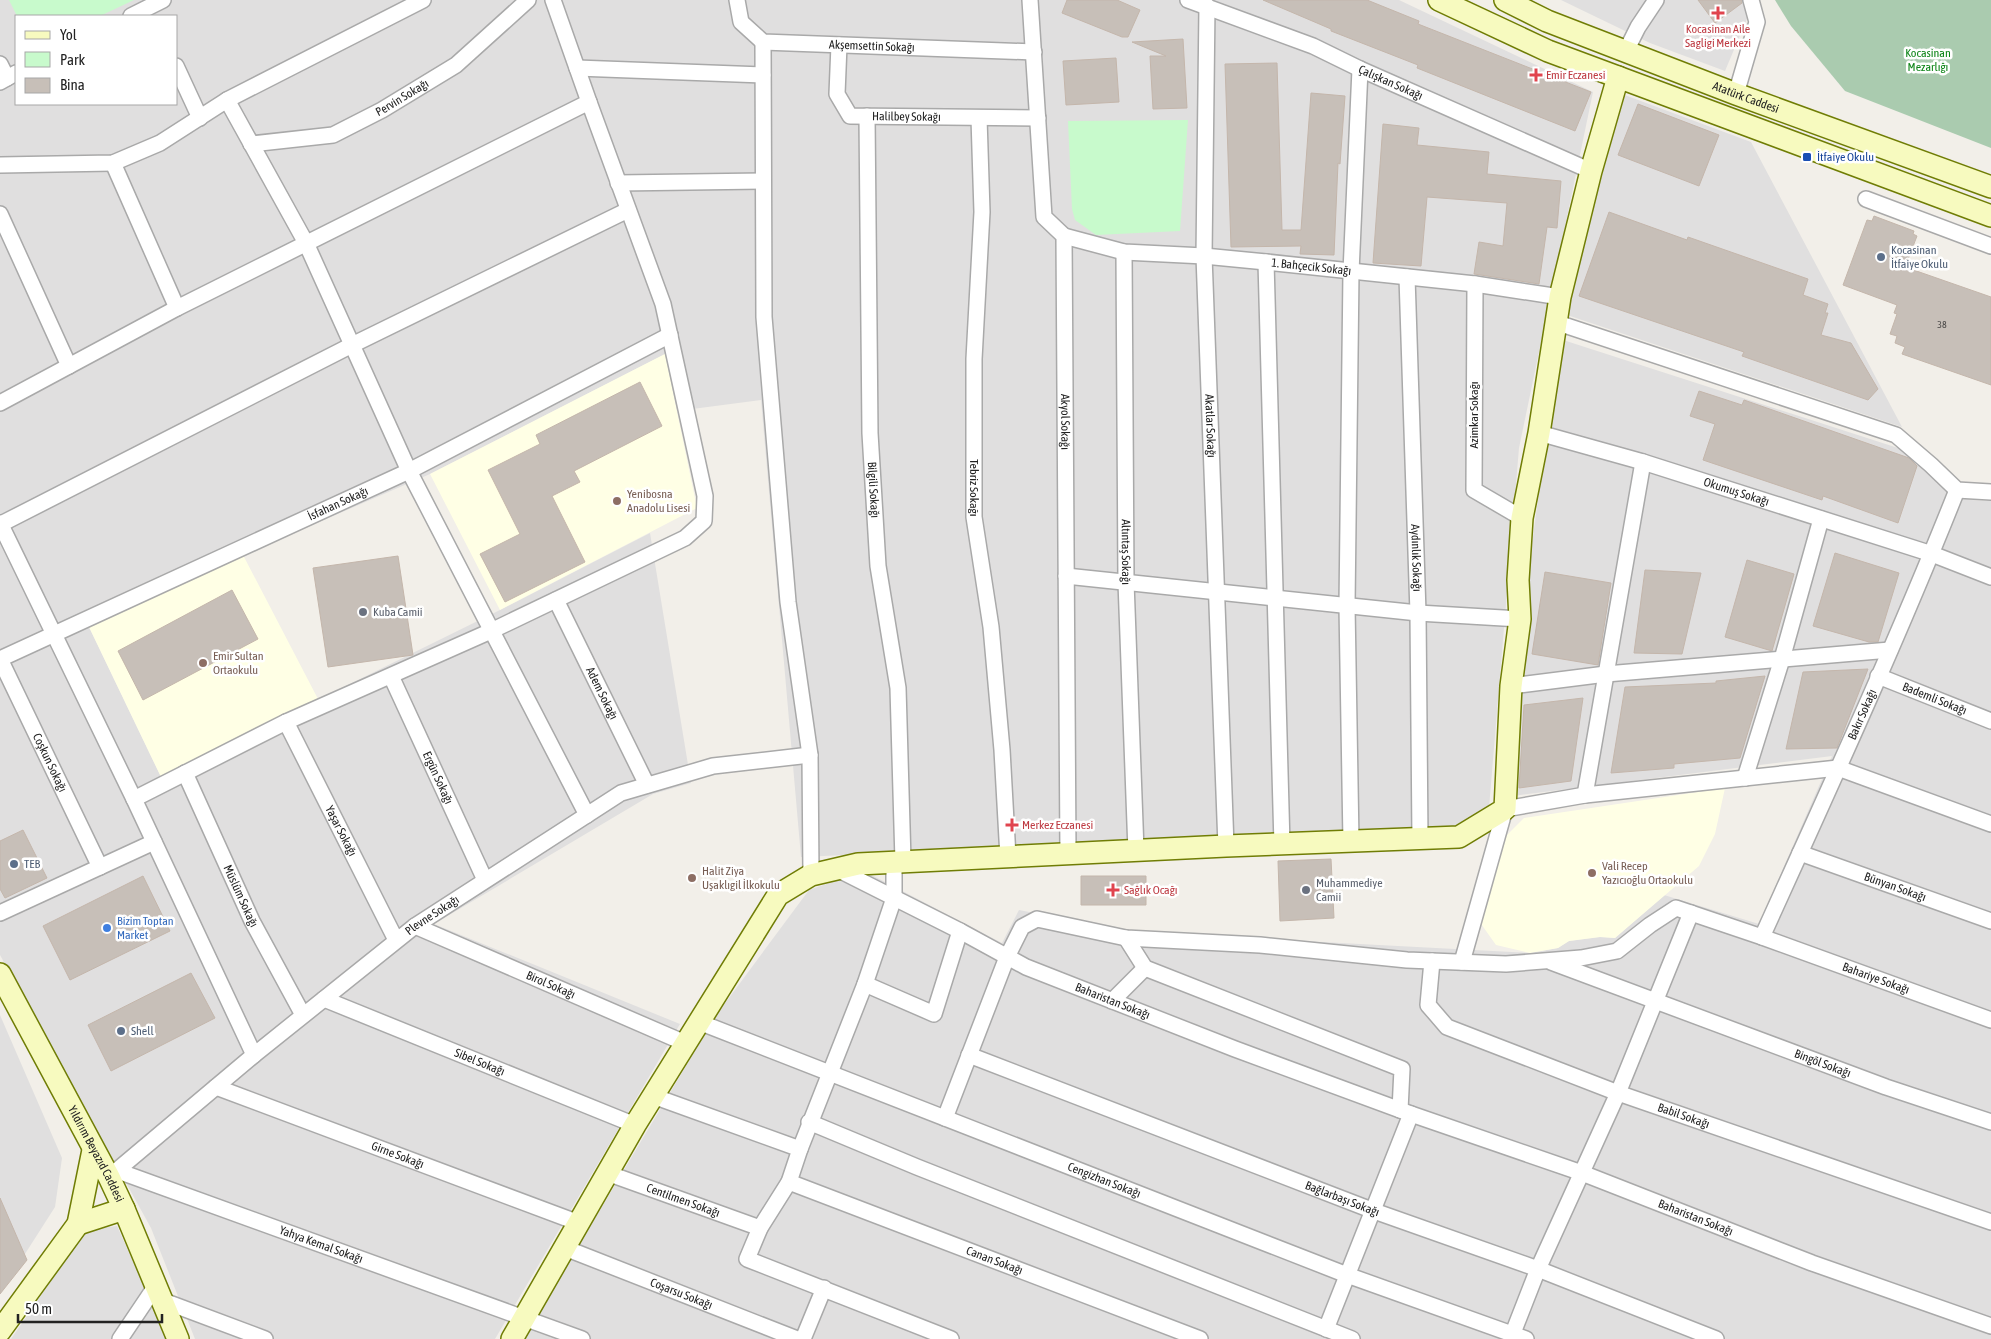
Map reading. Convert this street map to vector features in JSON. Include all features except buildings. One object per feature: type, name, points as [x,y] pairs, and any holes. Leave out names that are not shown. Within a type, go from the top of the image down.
[{"type":"street","points":[[0,165],[113,163],[160,143],[227,100],[423,0]]},
{"type":"street","name":"Pervin Sokağı","points":[[251,144],[333,135],[382,110],[456,65],[528,0]]},
{"type":"street","points":[[134,799],[286,722],[492,631],[685,538],[704,521],[705,496],[663,304],[553,0]]},
{"type":"street","points":[[737,0],[741,22],[763,42],[764,317],[788,602],[810,755],[811,875]]},
{"type":"street","points":[[1030,0],[1044,217],[1064,236]]},
{"type":"street","name":"Çalışkan Sokağı","points":[[1188,0],[1313,46],[1360,69],[1591,171]]},
{"type":"street","points":[[1438,0],[1548,51],[1991,216]]},
{"type":"street","name":"Atatürk Caddesi","points":[[1504,0],[1547,21],[1736,94],[1991,186]]},
{"type":"street","points":[[1626,51],[1638,27],[1656,0]]},
{"type":"street","points":[[1736,94],[1757,22],[1751,0]]},
{"type":"street","name":"Akatlar Sokağı","points":[[1207,6],[1204,256],[1218,591],[1226,846]]},
{"type":"street","points":[[134,15],[156,8]]},
{"type":"street","name":"Akşemsettin Sokağı","points":[[763,42],[1034,52]]},
{"type":"street","name":"Halilbey Sokağı","points":[[839,45],[837,94],[850,116],[1038,118]]},
{"type":"street","points":[[0,64],[8,77]]},
{"type":"street","points":[[577,68],[763,75]]},
{"type":"street","points":[[1351,842],[1347,606],[1351,272],[1360,69]]},
{"type":"street","points":[[178,70],[200,118]]},
{"type":"street","points":[[1462,962],[1505,809],[1511,686],[1520,619],[1518,580],[1522,518],[1539,433],[1555,322],[1591,171],[1618,77]]},
{"type":"street","points":[[227,100],[306,243],[409,471],[587,815]]},
{"type":"street","points":[[0,403],[176,308],[589,102]]},
{"type":"street","name":"Bilgili Sokağı","points":[[824,1288],[747,1260],[760,1228],[789,1182],[809,1122],[865,984],[894,898],[898,862],[898,688],[878,566],[870,433],[867,116]]},
{"type":"street","name":"Tebriz Sokağı","points":[[979,118],[982,212],[974,359],[974,517],[991,627],[1002,750],[1008,857]]},
{"type":"street","points":[[113,163],[176,308]]},
{"type":"street","points":[[618,183],[764,181]]},
{"type":"street","points":[[1866,199],[1991,246]]},
{"type":"street","points":[[254,1055],[56,634],[0,524],[352,345],[628,210]]},
{"type":"street","points":[[0,214],[69,366]]},
{"type":"street","name":"1. Bahçecik Sokağı","points":[[1064,236],[1124,252],[1204,256],[1266,262],[1475,284],[1560,297]]},
{"type":"street","name":"Akyol Sokağı","points":[[1064,236],[1068,854]]},
{"type":"street","name":"Altıntaş Sokağı","points":[[1124,252],[1126,582],[1136,851]]},
{"type":"street","points":[[1266,262],[1282,845]]},
{"type":"street","name":"Aydınlık Sokağı","points":[[1406,277],[1418,613],[1420,839]]},
{"type":"street","name":"Azimkar Sokağı","points":[[1475,284],[1474,490],[1522,518]]},
{"type":"street","points":[[1555,322],[1896,435],[1932,465],[1957,490],[1991,492]]},
{"type":"street","name":"İsfahan Sokağı","points":[[0,659],[409,471],[670,335]]},
{"type":"street","name":"Okumuş Sokağı","points":[[1539,433],[1642,462],[1932,554],[1991,577]]},
{"type":"street","points":[[1585,795],[1642,462]]},
{"type":"street","name":"Bakır Sokağı","points":[[1762,937],[1932,554],[1957,490]]},
{"type":"street","points":[[1745,778],[1782,659],[1821,519]]},
{"type":"street","points":[[1066,576],[1418,613],[1520,619]]},
{"type":"street","name":"Adem Sokağı","points":[[556,600],[647,786]]},
{"type":"street","points":[[1511,686],[1606,674],[1890,650]]},
{"type":"street","name":"Coşkun Sokağı","points":[[0,659],[100,867]]},
{"type":"street","name":"Ergün Sokağı","points":[[391,676],[484,880]]},
{"type":"street","name":"Bademli Sokağı","points":[[1878,676],[1991,721]]},
{"type":"street","name":"Yaşar Sokağı","points":[[286,722],[396,940]]},
{"type":"street","name":"Plevne Sokağı","points":[[113,1174],[254,1055],[414,926],[621,793],[713,766],[810,755]]},
{"type":"street","points":[[512,1339],[635,1125],[778,895],[811,875],[858,864],[1459,837],[1505,809],[1585,795],[1838,768],[1991,824]]},
{"type":"street","name":"Müslüm Sokağı","points":[[185,773],[252,921],[303,1016]]},
{"type":"street","points":[[0,913],[154,842]]},
{"type":"street","name":"Bünyan Sokağı","points":[[1800,852],[1991,921]]},
{"type":"street","name":"Baharistan Sokağı","points":[[837,869],[960,931],[1026,967],[1235,1049],[1582,1174],[1812,1263],[1991,1326]]},
{"type":"street","name":"Bahariye Sokağı","points":[[1547,961],[1581,958],[1617,951],[1650,925],[1676,908],[1991,1020]]},
{"type":"street","points":[[1519,1336],[1538,1269],[1618,1093],[1691,913]]},
{"type":"street","points":[[945,1118],[1007,957],[1022,927],[1036,919],[1126,938],[1260,945],[1432,961],[1506,964],[1547,961]]},
{"type":"street","name":"Birol Sokağı","points":[[414,926],[685,1043]]},
{"type":"street","points":[[865,984],[934,1014],[960,931]]},
{"type":"street","points":[[1126,938],[1145,968],[1402,1069],[1406,1112],[1374,1211],[1326,1329]]},
{"type":"street","name":"Babil Sokağı","points":[[1432,961],[1428,1005],[1447,1027],[1618,1093],[1991,1222]]},
{"type":"street","name":"Bingöl Sokağı","points":[[1547,961],[1886,1087],[1991,1122]]},
{"type":"street","points":[[1112,1001],[1145,968]]},
{"type":"street","name":"Yıldırım Beyazıd Caddesi","points":[[0,974],[92,1150],[113,1174],[124,1209],[178,1339]]},
{"type":"street","name":"Sibel Sokağı","points":[[324,999],[635,1125]]},
{"type":"street","name":"Cengizhan Sokağı","points":[[699,1022],[1347,1275],[1519,1336]]},
{"type":"street","name":"Bağlarbaşı Sokağı","points":[[969,1055],[1374,1211],[1538,1269],[1716,1339]]},
{"type":"street","name":"Girne Sokağı","points":[[216,1087],[579,1223]]},
{"type":"street","points":[[653,1096],[800,1149]]},
{"type":"street","points":[[809,1122],[917,1167],[1352,1339]]},
{"type":"street","points":[[0,1331],[78,1224],[92,1150]]},
{"type":"street","name":"Yahya Kemal Sokağı","points":[[113,1174],[525,1317],[582,1339]]},
{"type":"street","name":"Centilmen Sokağı","points":[[607,1174],[760,1228]]},
{"type":"street","name":"Canan Sokağı","points":[[789,1182],[1200,1339]]},
{"type":"street","points":[[78,1224],[124,1209]]},
{"type":"street","name":"Coşarsu Sokağı","points":[[564,1248],[797,1339]]},
{"type":"street","points":[[803,1339],[824,1288],[951,1339]]},
{"type":"street","points":[[120,1339],[158,1294],[265,1339]]},
{"type":"shaded area","points":[[0,0],[1399,0],[1593,92],[1519,448],[1489,808],[1450,828],[801,857],[761,400],[677,411],[665,354],[430,474],[243,555],[89,627],[161,777],[500,610],[650,533],[691,783],[653,794],[434,924],[680,1024],[495,1339],[195,1339],[151,1228],[0,955]]},
{"type":"shaded area","points":[[1561,0],[1755,0],[1725,71],[1650,43]]},
{"type":"shaded area","points":[[1622,94],[1751,142],[1902,427],[1567,315]]},
{"type":"shaded area","points":[[1560,339],[1898,448],[1971,500],[1991,501],[1991,1339],[523,1339],[717,1014],[809,890],[864,871],[1002,943],[1019,910],[1131,932],[1530,953],[1558,948],[1569,941],[1600,937],[1615,938],[1664,895],[1759,924],[1832,756],[1513,796],[1528,573]]},
{"type":"shaded area","points":[[665,354],[697,508],[500,610],[430,474]]},
{"type":"shaded area","name":"Emir Sultan Ortaokulu","points":[[243,555],[318,699],[161,777],[89,627]]},
{"type":"shaded area","name":"Vali Recep Yazıcıoğlu Ortaokulu","points":[[1725,788],[1715,834],[1699,866],[1615,938],[1600,937],[1569,941],[1558,948],[1530,953],[1496,945],[1479,921],[1504,838],[1524,818]]},
{"type":"shaded area","points":[[0,1015],[62,1158],[55,1207],[0,1293]]},
{"type":"shaded area","points":[[117,1226],[168,1339],[11,1339],[86,1230]]},
{"type":"green space","points":[[9,0],[134,0],[102,15],[16,15]]},
{"type":"green space","name":"Kocasinan Mezarlığı","points":[[1775,0],[1991,0],[1991,148],[1845,91],[1791,26]]},
{"type":"green space","points":[[1188,120],[1180,231],[1096,235],[1075,220],[1072,209],[1068,121]]},
{"type":"place","name":"Kocasinan Aile Sagligi Merkezi","points":[[1718,13]]},
{"type":"place","name":"Emir Eczanesi","points":[[1536,75]]},
{"type":"place","name":"İtfaiye Okulu","points":[[1807,157]]},
{"type":"place","name":"Kocasinan İtfaiye Okulu","points":[[1881,257]]},
{"type":"place","name":"Yenibosna Anadolu Lisesi","points":[[617,501]]},
{"type":"place","name":"Kuba Camii","points":[[363,612]]},
{"type":"place","name":"Emir Sultan Ortaokulu","points":[[203,663]]},
{"type":"place","name":"Merkez Eczanesi","points":[[1012,825]]},
{"type":"place","name":"TEB","points":[[14,864]]},
{"type":"place","name":"Vali Recep Yazıcıoğlu Ortaokulu","points":[[1592,873]]},
{"type":"place","name":"Halit Ziya Uşaklıgil İlkokulu","points":[[692,878]]},
{"type":"place","name":"Sağlık Ocağı","points":[[1113,890]]},
{"type":"place","name":"Muhammediye Camii","points":[[1306,890]]},
{"type":"place","name":"Bizim Toptan Market","points":[[107,928]]},
{"type":"place","name":"Shell","points":[[121,1031]]}]
